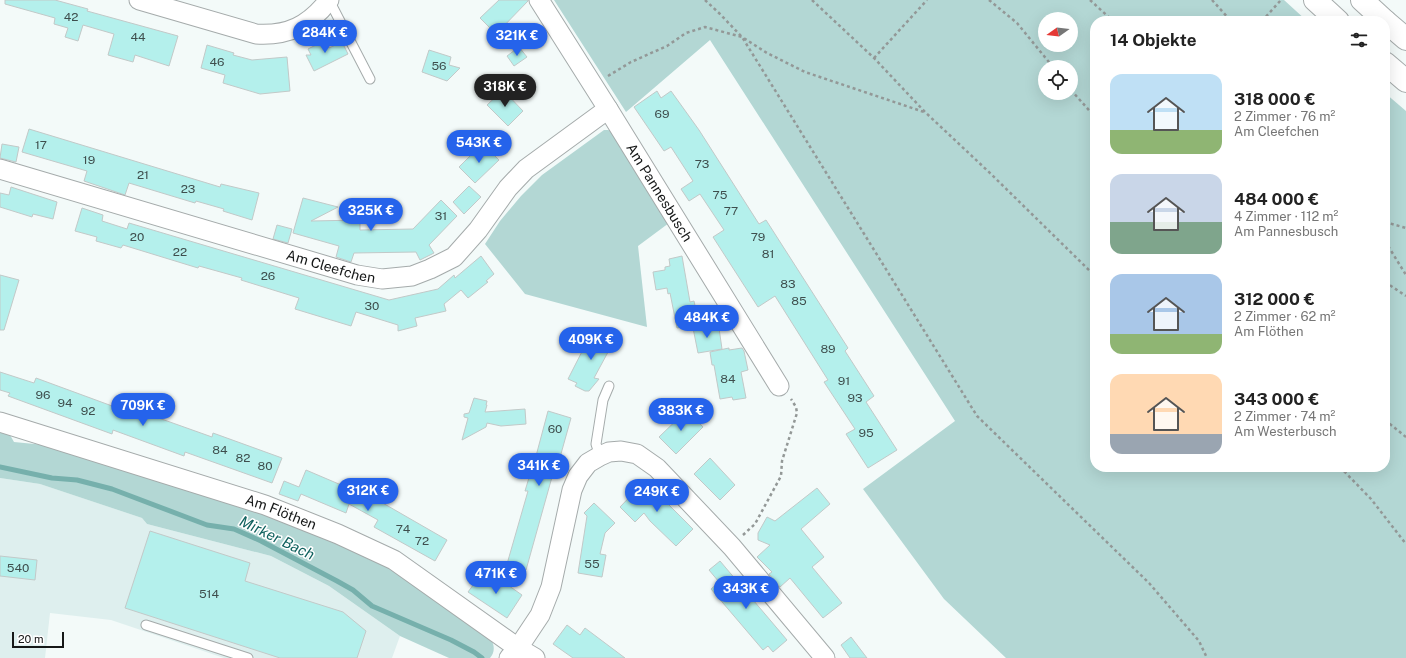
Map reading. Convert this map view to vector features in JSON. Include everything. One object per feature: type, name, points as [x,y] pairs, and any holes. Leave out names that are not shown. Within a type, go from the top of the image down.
[{"type":"highway","points":[[1315,0],[1333,16]]},
{"type":"highway","points":[[1362,0],[1380,16]]},
{"type":"highway","points":[[1390,25],[1406,39]]},
{"type":"highway","points":[[1390,67],[1406,81]]},
{"type":"street","points":[[139,0],[256,34],[270,35],[286,32],[299,27],[316,15],[329,0]]},
{"type":"street","name":"Am Pannesbusch","points":[[539,0],[608,108],[779,386]]},
{"type":"street","name":"Am Cleefchen","points":[[0,169],[357,275],[382,279],[412,276],[454,257],[478,230],[508,188],[526,169],[608,108]]},
{"type":"street","name":"Am Flöthen","points":[[0,422],[265,505],[338,534],[394,560],[514,653],[535,658]]},
{"type":"street","points":[[514,653],[540,615],[551,587],[572,490],[578,476],[588,463],[600,456],[609,452],[621,451],[637,454],[657,468],[732,547],[825,658]]},
{"type":"lane","points":[[329,0],[370,79]]},
{"type":"lane","points":[[600,456],[596,444],[603,400],[608,386]]},
{"type":"lane","points":[[146,625],[248,658]]},
{"type":"path","points":[[705,0],[742,37],[977,416],[1149,582],[1199,641],[1207,658]]},
{"type":"path","points":[[812,0],[874,58],[925,112],[992,174],[1090,271]]},
{"type":"path","points":[[874,58],[927,0]]},
{"type":"path","points":[[989,0],[1017,23],[1047,60]]},
{"type":"path","points":[[1090,0],[1108,16]]},
{"type":"path","points":[[1212,0],[1226,16]]},
{"type":"path","points":[[1267,16],[1281,0]]},
{"type":"path","points":[[594,88],[613,72],[631,62],[667,46],[686,33],[705,27],[742,37],[766,53],[805,72],[925,112]]},
{"type":"path","points":[[1078,98],[1090,111]]},
{"type":"path","points":[[1390,223],[1406,228]]},
{"type":"path","points":[[1390,249],[1406,276]]},
{"type":"path","points":[[1390,285],[1406,296]]},
{"type":"path","points":[[732,547],[754,524],[781,476],[782,462],[797,413],[794,403]]},
{"type":"path","points":[[1390,424],[1406,437]]},
{"type":"path","points":[[1345,472],[1371,498],[1406,544]]},
{"type":"shaded area","points":[[554,0],[1284,0],[1302,16],[1090,16],[1090,472],[1390,472],[1390,97],[1406,111],[1406,658],[1006,658],[944,599],[863,489],[955,421],[710,40],[626,112]]},
{"type":"shaded area","points":[[604,130],[612,131],[669,223],[638,246],[647,327],[525,294],[485,244],[500,221],[521,196],[542,175]]},
{"type":"shaded area","points":[[0,430],[10,435],[14,442],[55,446],[287,521],[392,566],[490,638],[494,646],[494,651],[490,658],[449,658],[400,636],[329,586],[271,556],[147,524],[142,518],[40,484],[0,478]]},
{"type":"shaded area","points":[[0,478],[40,484],[142,518],[147,524],[271,556],[329,586],[400,636],[392,658],[224,658],[111,620],[50,613],[45,658],[0,658]]},
{"type":"building","points":[[5,0],[55,0],[88,9],[87,11],[178,36],[169,66],[135,55],[133,62],[108,55],[114,34],[83,25],[78,41],[65,37],[68,28],[54,24],[55,18],[5,4]]},
{"type":"building","points":[[499,0],[528,1],[496,34],[480,18]]},
{"type":"building","points":[[326,40],[329,48],[342,42],[348,54],[314,71],[306,55],[311,55],[308,49]]},
{"type":"building","points":[[207,45],[234,53],[233,55],[252,60],[287,57],[290,91],[260,94],[223,83],[225,75],[201,68]]},
{"type":"building","points":[[519,47],[527,57],[514,66],[507,56]]},
{"type":"building","points":[[429,50],[451,57],[449,65],[460,68],[447,81],[422,72]]},
{"type":"building","points":[[503,90],[523,111],[508,126],[487,105]]},
{"type":"building","points":[[657,91],[661,98],[671,91],[699,130],[759,224],[766,220],[848,348],[845,351],[874,396],[866,402],[897,450],[868,468],[846,434],[855,429],[824,382],[828,380],[775,296],[758,307],[713,237],[724,230],[700,194],[689,201],[681,189],[693,181],[671,147],[664,151],[634,107]]},
{"type":"building","points":[[29,129],[220,187],[221,184],[259,193],[252,220],[223,211],[224,209],[196,201],[195,203],[129,183],[125,195],[84,181],[87,171],[22,152]]},
{"type":"building","points":[[2,144],[19,147],[16,162],[0,158]]},
{"type":"building","points":[[480,146],[485,151],[488,149],[499,160],[475,183],[459,167]]},
{"type":"building","points":[[469,186],[481,197],[464,214],[453,202]]},
{"type":"building","points":[[11,187],[57,202],[53,219],[33,214],[32,217],[0,207],[0,193],[9,195]]},
{"type":"building","points":[[303,198],[338,207],[311,221],[360,220],[360,230],[413,229],[441,200],[457,216],[429,245],[434,253],[420,260],[416,252],[354,253],[351,262],[336,257],[339,246],[293,233]]},
{"type":"building","points":[[82,208],[103,215],[102,221],[127,229],[129,223],[389,300],[438,289],[454,275],[455,278],[481,256],[494,274],[486,281],[488,282],[468,298],[461,290],[444,304],[446,311],[415,318],[417,326],[398,331],[398,325],[356,312],[351,326],[295,309],[299,298],[241,280],[242,278],[199,266],[198,268],[123,245],[121,248],[96,241],[97,237],[75,231]]},
{"type":"building","points":[[277,225],[292,229],[288,243],[273,239]]},
{"type":"building","points":[[682,256],[690,302],[694,301],[699,324],[677,328],[670,293],[668,294],[667,288],[656,290],[653,272],[665,270],[665,267],[670,266],[669,259]]},
{"type":"building","points":[[0,275],[19,280],[4,330],[0,330]]},
{"type":"building","points":[[706,326],[707,330],[719,328],[722,349],[698,353],[693,328]]},
{"type":"building","points":[[593,330],[614,341],[594,378],[599,379],[589,391],[585,391],[575,386],[577,383],[568,379]]},
{"type":"building","points":[[729,348],[729,350],[742,348],[744,351],[748,370],[741,372],[746,398],[733,400],[732,397],[720,399],[714,365],[712,365],[710,352]]},
{"type":"building","points":[[0,372],[34,383],[36,378],[123,410],[125,406],[212,437],[213,433],[282,458],[272,483],[185,452],[184,456],[113,430],[112,434],[8,396],[10,393],[0,390]]},
{"type":"building","points":[[474,398],[487,401],[485,412],[525,409],[526,424],[501,426],[487,423],[486,427],[462,440],[468,418],[464,417],[464,414],[469,413]]},
{"type":"building","points":[[687,410],[703,427],[676,454],[659,437]]},
{"type":"building","points":[[548,411],[571,418],[559,461],[562,462],[558,478],[552,477],[526,570],[507,564],[528,491],[525,491],[532,471]]},
{"type":"building","points":[[710,458],[735,485],[720,500],[694,474]]},
{"type":"building","points":[[306,470],[381,502],[447,540],[435,561],[374,527],[378,520],[349,504],[346,513],[301,494],[298,501],[279,494],[284,481],[299,487]]},
{"type":"building","points":[[645,481],[693,529],[676,546],[650,521],[644,513],[635,522],[620,507]]},
{"type":"building","points":[[817,488],[830,504],[801,529],[824,557],[812,567],[842,603],[823,618],[790,578],[780,587],[769,574],[772,572],[757,557],[770,545],[758,540],[758,533],[767,517],[775,521]]},
{"type":"building","points":[[594,503],[615,523],[605,533],[600,554],[606,555],[602,577],[578,573],[587,516],[584,513]]},
{"type":"building","points":[[150,531],[250,563],[245,581],[343,612],[366,631],[357,658],[280,658],[125,608]]},
{"type":"building","points":[[0,556],[37,560],[35,580],[0,576]]},
{"type":"building","points":[[720,561],[787,640],[773,652],[768,646],[763,650],[711,589],[719,582],[709,570]]},
{"type":"building","points":[[482,573],[500,586],[502,581],[522,595],[507,618],[468,592]]},
{"type":"building","points":[[567,625],[580,635],[585,628],[625,658],[573,658],[553,644]]},
{"type":"building","points":[[851,637],[867,658],[850,658],[841,645]]},
{"type":"waterway","name":"Mirker Bach","points":[[0,467],[52,478],[77,480],[112,489],[207,525],[234,529],[261,541],[337,581],[353,590],[372,606],[451,640],[482,658]]}]
